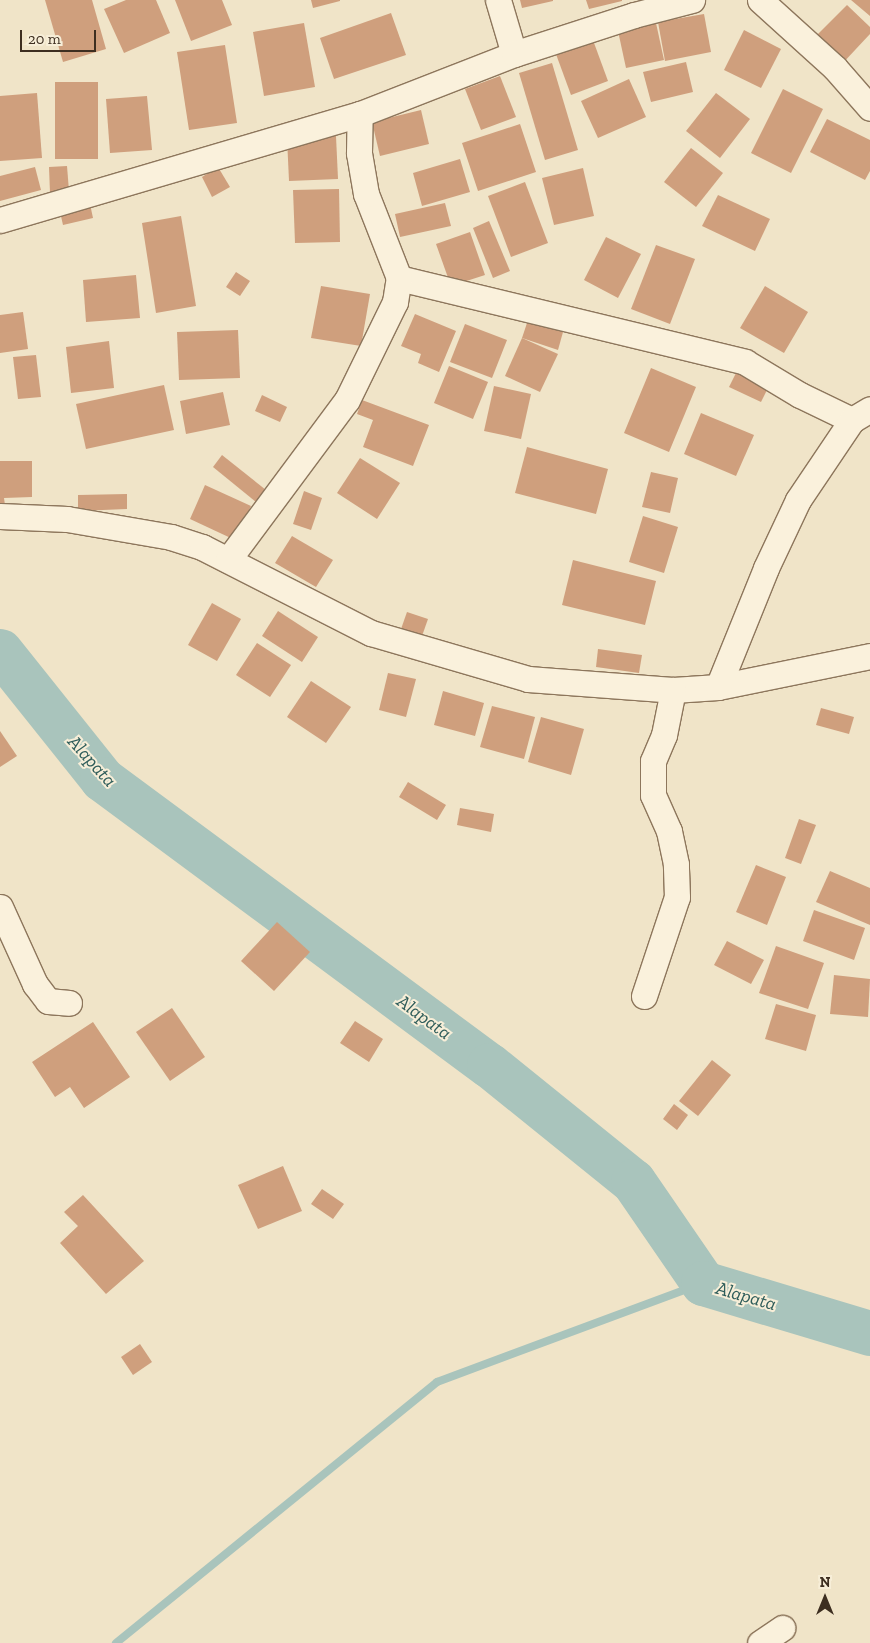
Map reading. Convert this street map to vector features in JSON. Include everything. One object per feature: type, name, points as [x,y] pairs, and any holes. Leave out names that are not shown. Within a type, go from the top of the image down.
[{"type":"street","points":[[498,0],[514,54]]},
{"type":"street","points":[[0,220],[360,114],[514,54],[634,15],[692,0]]},
{"type":"street","points":[[760,0],[835,68],[870,108]]},
{"type":"street","points":[[228,560],[347,400],[396,302],[399,278],[366,194],[359,153],[360,114]]},
{"type":"street","points":[[399,278],[745,362],[800,395],[861,414],[798,500],[766,568],[718,687]]},
{"type":"street","points":[[0,516],[67,518],[171,537],[202,547],[371,633],[528,679],[673,690],[718,687],[870,656]]},
{"type":"street","points":[[644,996],[677,898],[676,864],[669,831],[653,796],[653,761],[664,735],[673,690]]},
{"type":"street","points":[[0,907],[35,984],[48,1001],[69,1003]]},
{"type":"street","points":[[760,1643],[782,1628]]},
{"type":"building","points":[[45,0],[92,0],[106,49],[63,62]]},
{"type":"building","points":[[126,0],[156,0],[170,33],[124,53],[104,9]]},
{"type":"building","points":[[175,0],[222,0],[232,25],[191,41]]},
{"type":"building","points":[[311,0],[340,0],[340,1],[313,8]]},
{"type":"building","points":[[520,0],[553,0],[553,1],[522,8]]},
{"type":"building","points":[[586,0],[622,0],[622,1],[589,9]]},
{"type":"building","points":[[851,0],[870,0],[870,16]]},
{"type":"building","points":[[847,5],[870,27],[870,34],[841,65],[813,39]]},
{"type":"building","points":[[391,13],[406,55],[334,79],[320,38]]},
{"type":"building","points":[[704,14],[711,52],[665,61],[658,22]]},
{"type":"building","points":[[304,23],[315,87],[264,96],[253,32]]},
{"type":"building","points":[[656,23],[664,60],[626,68],[618,31]]},
{"type":"building","points":[[744,30],[781,49],[761,88],[724,70]]},
{"type":"building","points":[[590,32],[608,81],[571,95],[553,46]]},
{"type":"building","points":[[225,45],[237,123],[189,130],[177,52]]},
{"type":"building","points":[[686,62],[693,92],[651,102],[643,72]]},
{"type":"building","points":[[552,63],[578,150],[545,160],[519,73]]},
{"type":"building","points":[[500,76],[516,117],[481,130],[465,89]]},
{"type":"building","points":[[629,79],[646,117],[598,138],[581,101]]},
{"type":"building","points":[[55,82],[98,82],[98,159],[55,159]]},
{"type":"building","points":[[783,89],[823,109],[791,173],[751,153]]},
{"type":"building","points":[[37,93],[42,158],[0,161],[0,96]]},
{"type":"building","points":[[716,93],[750,119],[720,158],[686,131]]},
{"type":"building","points":[[147,96],[152,150],[110,153],[106,99]]},
{"type":"building","points":[[421,110],[429,144],[380,156],[372,122]]},
{"type":"building","points":[[827,119],[870,140],[870,171],[865,180],[810,152]]},
{"type":"building","points":[[520,124],[536,172],[478,191],[462,143]]},
{"type":"building","points":[[336,136],[338,179],[289,181],[287,138]]},
{"type":"building","points":[[691,148],[723,173],[696,207],[664,182]]},
{"type":"building","points":[[460,159],[470,192],[422,206],[413,173]]},
{"type":"building","points":[[67,166],[69,191],[50,193],[49,167]]},
{"type":"building","points":[[35,167],[41,190],[0,201],[0,176]]},
{"type":"building","points":[[218,167],[230,187],[212,197],[202,177]]},
{"type":"building","points":[[583,168],[594,216],[554,225],[542,178]]},
{"type":"building","points":[[525,182],[548,243],[511,257],[488,196]]},
{"type":"building","points":[[339,189],[340,242],[295,243],[293,190]]},
{"type":"building","points":[[718,195],[770,219],[755,251],[702,226]]},
{"type":"building","points":[[445,203],[451,226],[400,237],[395,214]]},
{"type":"building","points":[[90,204],[93,218],[63,225],[60,212]]},
{"type":"building","points":[[181,216],[196,306],[156,313],[142,223]]},
{"type":"building","points":[[489,221],[510,271],[493,278],[473,228]]},
{"type":"building","points":[[470,232],[485,275],[451,286],[436,244]]},
{"type":"building","points":[[606,237],[641,254],[618,298],[584,280]]},
{"type":"building","points":[[656,245],[695,259],[670,324],[631,309]]},
{"type":"building","points":[[236,272],[250,281],[240,296],[226,287]]},
{"type":"building","points":[[136,275],[140,318],[86,322],[83,280]]},
{"type":"building","points":[[321,286],[370,294],[361,346],[311,338]]},
{"type":"building","points":[[765,286],[808,312],[784,353],[740,328]]},
{"type":"building","points":[[23,312],[28,349],[0,353],[0,315]]},
{"type":"building","points":[[415,314],[456,331],[439,372],[418,363],[421,354],[401,346]]},
{"type":"building","points":[[528,320],[563,332],[558,350],[522,338]]},
{"type":"building","points":[[465,324],[507,340],[492,378],[450,362]]},
{"type":"building","points":[[238,330],[240,378],[179,380],[177,332]]},
{"type":"building","points":[[522,338],[558,354],[540,392],[505,376]]},
{"type":"building","points":[[109,341],[114,388],[71,393],[66,347]]},
{"type":"building","points":[[36,355],[41,397],[18,399],[13,357]]},
{"type":"building","points":[[449,366],[488,382],[473,419],[434,403]]},
{"type":"building","points":[[651,368],[696,387],[669,452],[624,433]]},
{"type":"building","points":[[738,369],[770,384],[761,402],[729,387]]},
{"type":"building","points":[[164,385],[174,430],[86,449],[76,404]]},
{"type":"building","points":[[494,386],[531,394],[521,439],[484,431]]},
{"type":"building","points":[[223,392],[230,425],[186,434],[180,401]]},
{"type":"building","points":[[262,395],[287,407],[280,422],[255,411]]},
{"type":"building","points":[[362,400],[429,425],[413,466],[363,447],[373,420],[357,414]]},
{"type":"building","points":[[701,413],[754,435],[736,476],[684,454]]},
{"type":"building","points":[[527,447],[608,469],[596,514],[515,493]]},
{"type":"building","points":[[222,455],[271,494],[261,506],[213,467]]},
{"type":"building","points":[[360,458],[400,483],[377,519],[337,493]]},
{"type":"building","points":[[0,461],[32,461],[32,497],[4,498],[5,505],[0,505]]},
{"type":"building","points":[[651,472],[678,478],[670,513],[642,507]]},
{"type":"building","points":[[205,485],[251,506],[235,540],[190,519]]},
{"type":"building","points":[[304,491],[322,498],[311,530],[293,524]]},
{"type":"building","points":[[127,494],[127,509],[78,511],[78,495]]},
{"type":"building","points":[[643,516],[678,527],[664,573],[629,562]]},
{"type":"building","points":[[292,536],[333,560],[316,587],[275,563]]},
{"type":"building","points":[[573,560],[656,581],[645,625],[562,605]]},
{"type":"building","points":[[212,603],[241,619],[217,661],[188,645]]},
{"type":"building","points":[[278,611],[318,637],[302,662],[262,636]]},
{"type":"building","points":[[407,612],[428,619],[422,636],[401,629]]},
{"type":"building","points":[[257,643],[291,665],[270,697],[236,675]]},
{"type":"building","points":[[598,649],[642,655],[639,673],[596,667]]},
{"type":"building","points":[[388,673],[416,679],[406,717],[379,710]]},
{"type":"building","points":[[311,681],[351,707],[326,743],[287,717]]},
{"type":"building","points":[[443,691],[484,703],[475,736],[434,725]]},
{"type":"building","points":[[492,706],[535,717],[524,759],[480,747]]},
{"type":"building","points":[[821,708],[854,717],[849,734],[816,725]]},
{"type":"building","points":[[541,717],[584,729],[571,775],[528,762]]},
{"type":"building","points":[[0,731],[17,756],[0,767]]},
{"type":"building","points":[[408,782],[446,805],[437,820],[399,797]]},
{"type":"building","points":[[460,808],[494,814],[491,832],[457,825]]},
{"type":"building","points":[[799,819],[816,825],[801,864],[785,858]]},
{"type":"building","points":[[756,865],[786,877],[767,925],[736,912]]},
{"type":"building","points":[[830,871],[870,888],[870,925],[816,902]]},
{"type":"building","points":[[814,910],[865,928],[854,960],[803,941]]},
{"type":"building","points":[[277,922],[310,952],[274,991],[241,961]]},
{"type":"building","points":[[727,941],[764,960],[751,984],[714,965]]},
{"type":"building","points":[[776,946],[824,963],[808,1009],[759,993]]},
{"type":"building","points":[[834,975],[870,979],[868,1017],[830,1014]]},
{"type":"building","points":[[776,1004],[816,1015],[806,1051],[765,1039]]},
{"type":"building","points":[[172,1008],[205,1057],[170,1081],[136,1032]]},
{"type":"building","points":[[355,1021],[383,1039],[369,1062],[340,1043]]},
{"type":"building","points":[[93,1022],[130,1077],[84,1108],[70,1087],[55,1097],[32,1062]]},
{"type":"building","points":[[712,1060],[731,1075],[698,1116],[679,1101]]},
{"type":"building","points":[[674,1104],[688,1115],[677,1130],[663,1119]]},
{"type":"building","points":[[283,1166],[302,1211],[258,1229],[238,1185]]},
{"type":"building","points":[[322,1189],[344,1204],[333,1219],[311,1204]]},
{"type":"building","points":[[83,1195],[144,1261],[106,1294],[60,1243],[78,1226],[64,1212]]},
{"type":"building","points":[[140,1344],[152,1362],[133,1375],[121,1357]]},
{"type":"waterway","name":"Alapata","points":[[0,651],[102,779],[489,1065],[633,1181],[703,1283],[870,1333]]},
{"type":"waterway","points":[[116,1643],[437,1382],[703,1283]]}]
